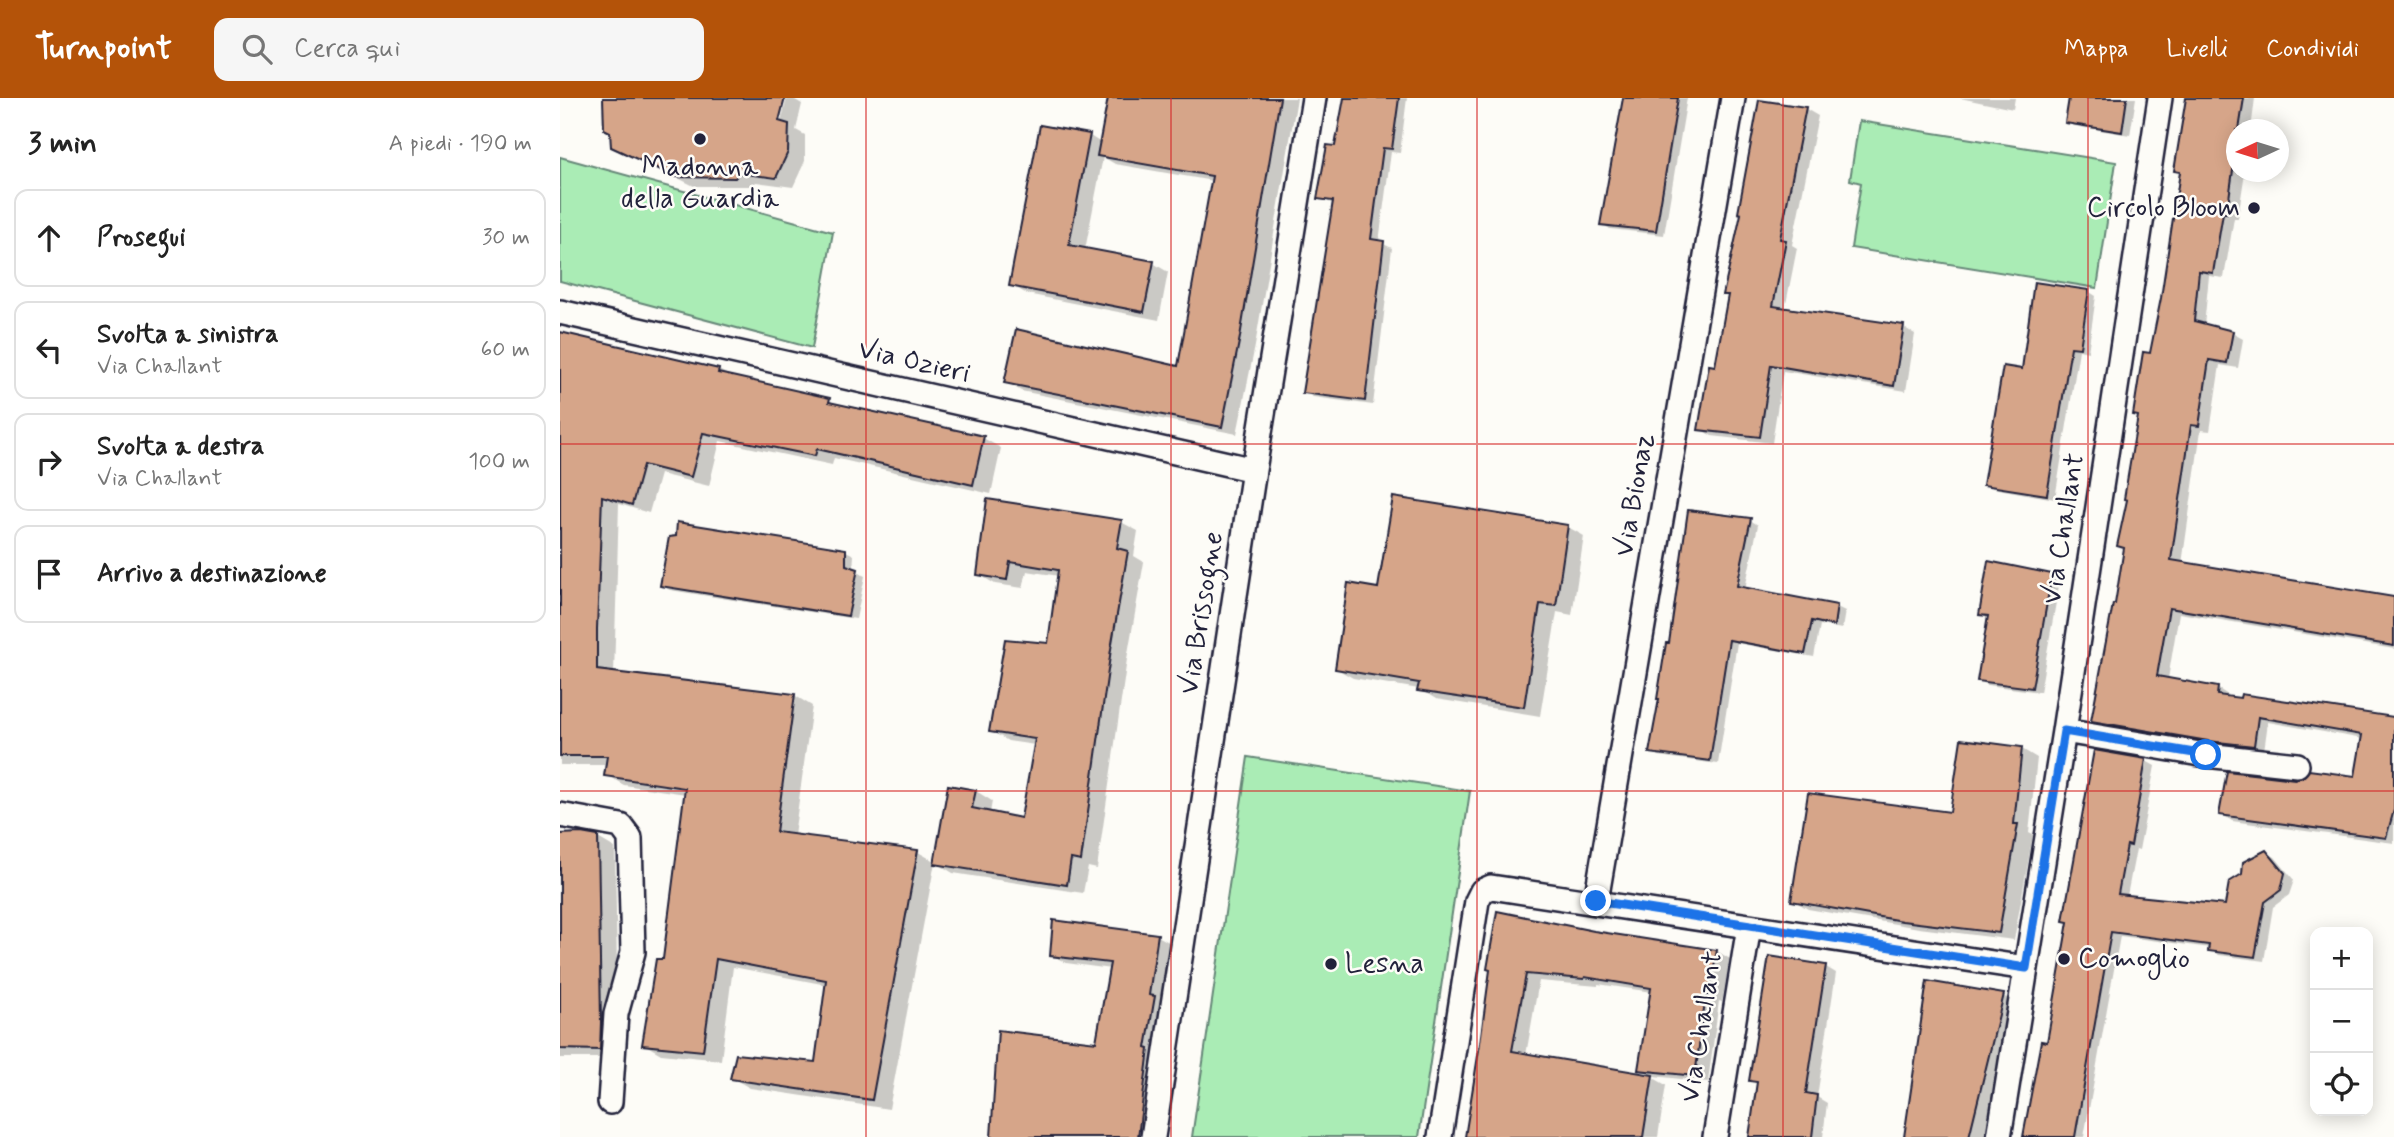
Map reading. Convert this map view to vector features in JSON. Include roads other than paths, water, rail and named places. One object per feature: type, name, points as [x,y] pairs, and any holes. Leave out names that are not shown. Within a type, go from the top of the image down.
[{"type":"street","name":"Via Brissogne","points":[[1153,1137],[1254,470],[1314,98]]},
{"type":"street","name":"Via Bionaz","points":[[1596,901],[1733,98]]},
{"type":"street","name":"Via Challant","points":[[1999,1137],[2160,98]]},
{"type":"street","name":"Via Ozieri","points":[[560,312],[1254,470]]},
{"type":"street","points":[[2064,731],[2206,755],[2297,765]]},
{"type":"street","points":[[560,815],[621,825],[630,838],[633,952],[616,1014],[610,1102]]},
{"type":"street","name":"Via Challant","points":[[1440,1137],[1477,901],[1482,891],[1490,887],[2026,968]]},
{"type":"street","name":"Via Challant","points":[[1715,1137],[1749,926]]},
{"type":"place","name":"Madonna della Guardia","points":[[700,139]]},
{"type":"place","name":"Circolo Bloom","points":[[2254,208]]},
{"type":"place","name":"Comoglio","points":[[2064,959]]},
{"type":"place","name":"Lesna","points":[[1331,964]]}]
